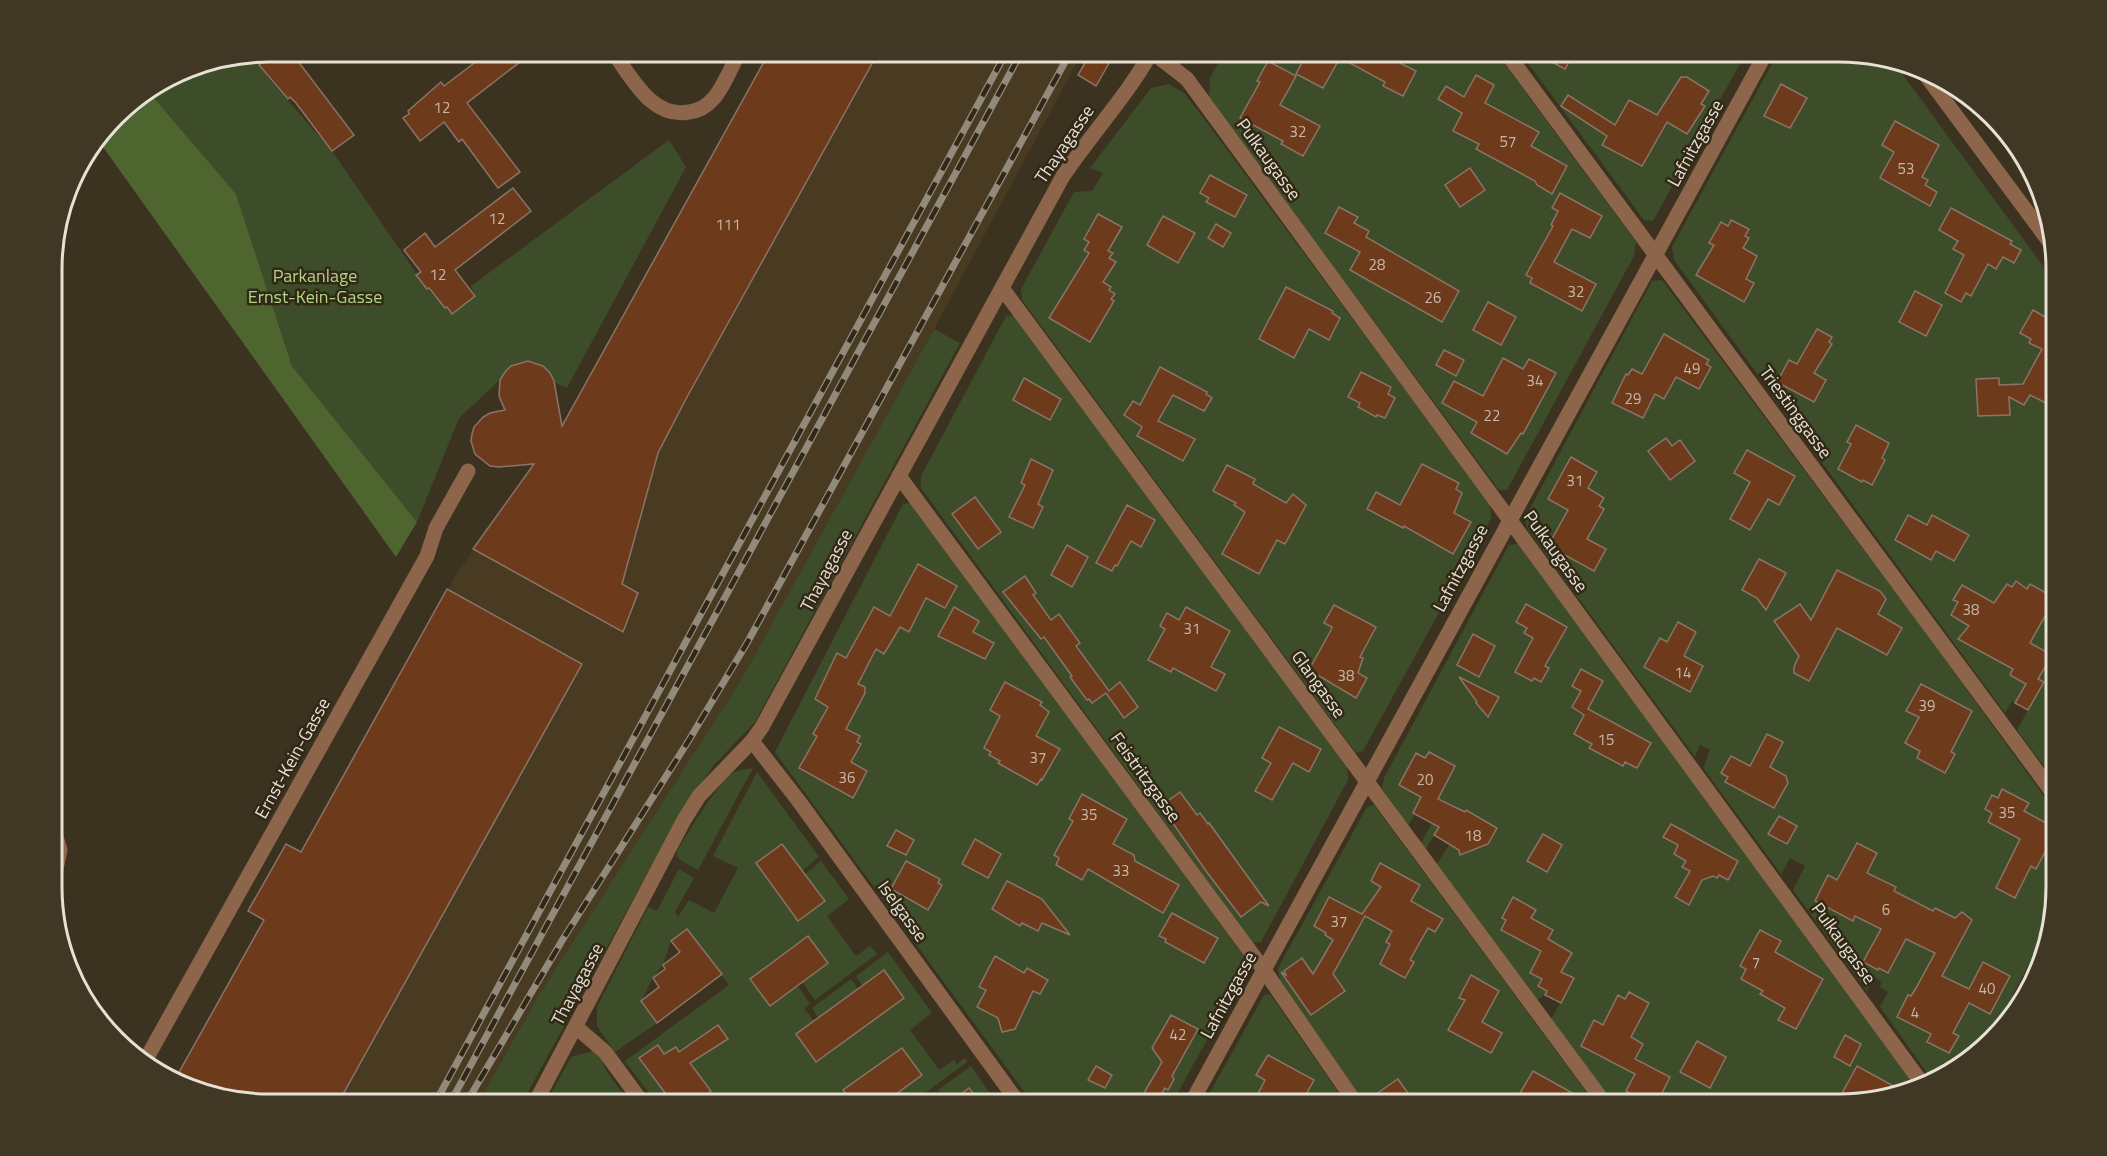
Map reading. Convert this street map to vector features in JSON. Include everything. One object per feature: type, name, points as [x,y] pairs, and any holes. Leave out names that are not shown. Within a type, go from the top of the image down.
[{"type":"street","points":[[620,62],[650,102],[664,111],[680,114],[699,111],[714,99],[734,62]]},
{"type":"street","name":"Thayagasse","points":[[540,1094],[684,820],[699,796],[752,741],[762,727],[1064,176],[1083,146],[1131,84],[1145,62]]},
{"type":"street","name":"Pulkaugasse","points":[[1166,62],[1187,79],[1918,1078]]},
{"type":"street","name":"Triestinggasse","points":[[1513,62],[2046,783]]},
{"type":"street","name":"Lafnitzgasse","points":[[1196,1094],[1761,62]]},
{"type":"street","points":[[1933,84],[2042,232]]},
{"type":"street","name":"Glangasse","points":[[1002,288],[1598,1094]]},
{"type":"street","name":"Ernst-Kein-Gasse","points":[[148,1056],[427,556],[436,528],[468,471]]},
{"type":"street","name":"Feistritzgasse","points":[[899,476],[1264,970],[1349,1094]]},
{"type":"street","name":"Iselgasse","points":[[752,741],[1012,1094]]},
{"type":"street","points":[[576,1027],[605,1052],[636,1094]]},
{"type":"shaded area","points":[[764,62],[1077,62],[934,329],[741,680],[537,998],[483,1094],[255,1094],[228,1091],[202,1084],[178,1074],[263,920],[248,911],[286,844],[301,852],[457,573],[566,420]]},
{"type":"green space","name":"Parkanlage Ernst-Kein-Gasse","points":[[257,62],[332,151],[427,289],[452,314],[475,296],[471,286],[669,140],[686,167],[567,388],[555,382],[542,366],[530,361],[518,363],[508,370],[459,418],[417,522],[292,366],[236,194],[153,97],[189,77],[228,65]]},
{"type":"green space","points":[[1219,62],[1503,62],[1636,242],[1634,256],[1507,490],[1499,490],[1209,98],[1210,78]]},
{"type":"green space","points":[[1527,62],[1741,62],[1653,221],[1644,220]]},
{"type":"green space","points":[[1773,62],[1852,62],[1879,65],[1900,71],[2046,270],[2046,769],[2017,730],[2028,710],[2012,701],[2005,713],[1674,260],[1672,247]]},
{"type":"green space","points":[[1169,84],[1185,94],[1202,116],[1490,504],[1491,518],[1363,751],[1356,753],[1022,300],[1021,289],[1074,192],[1092,191],[1103,173],[1090,168],[1151,88]]},
{"type":"green space","points":[[153,97],[236,194],[292,366],[417,522],[396,557],[102,145],[122,122]]},
{"type":"green space","points":[[1991,129],[2003,142],[2018,166]]},
{"type":"green space","points":[[1662,280],[1917,621],[2046,799],[2044,915],[2034,955],[2005,1010],[1994,1024],[1954,1060],[1928,1074],[1880,1007],[1888,992],[1880,987],[1882,982],[1874,977],[1867,991],[1793,890],[1805,866],[1790,858],[1781,874],[1703,768],[1710,750],[1700,745],[1695,757],[1527,528],[1525,518],[1652,281]]},
{"type":"green space","points":[[1015,315],[1347,767],[1348,780],[1261,942],[1253,943],[921,488],[921,476],[1006,316]]},
{"type":"green space","points":[[934,329],[960,343],[755,722],[714,765],[678,817],[527,1094],[483,1094],[537,998],[741,680]]},
{"type":"green space","points":[[911,503],[1244,956],[1245,971],[1177,1094],[1026,1094],[775,752],[903,504]]},
{"type":"green space","points":[[1518,544],[1913,1080],[1879,1091],[1852,1094],[1606,1094],[1551,1020],[1560,1003],[1545,995],[1537,1000],[1437,864],[1449,845],[1434,835],[1426,849],[1421,843],[1432,823],[1415,814],[1408,826],[1382,788],[1384,778],[1509,545]]},
{"type":"green space","points":[[753,768],[698,870],[680,860],[677,851],[720,785],[734,772]]},
{"type":"green space","points":[[757,772],[819,857],[802,871],[795,861],[756,863],[799,921],[825,901],[805,874],[821,861],[849,899],[827,916],[856,956],[870,946],[877,954],[815,1000],[802,982],[828,963],[808,936],[750,979],[770,1006],[798,986],[810,1004],[804,1008],[814,1021],[862,986],[856,976],[888,952],[932,1013],[910,1030],[939,1070],[954,1060],[957,1064],[965,1058],[967,1062],[924,1094],[896,1094],[922,1075],[902,1048],[844,1090],[847,1094],[650,1094],[625,1061],[729,985],[687,929],[671,941],[663,965],[641,1001],[657,1023],[615,1052],[597,1026],[597,1007],[648,907],[657,911],[679,869],[694,878],[675,912],[678,917],[689,900],[714,913],[738,868],[713,856]]},
{"type":"green space","points":[[1374,805],[1588,1094],[1356,1094],[1280,981],[1278,968],[1367,807]]},
{"type":"green space","points":[[851,979],[858,989],[818,1018],[812,1008]]},
{"type":"green space","points":[[1270,994],[1339,1094],[1209,1094],[1264,995]]},
{"type":"green space","points":[[593,1051],[602,1059],[605,1069],[623,1094],[551,1094],[571,1057]]},
{"type":"green space","points":[[971,1066],[990,1094],[974,1094],[969,1088],[961,1094],[941,1094],[938,1090]]},
{"type":"building","points":[[299,62],[354,135],[332,151],[296,103],[290,97],[288,99],[259,65]]},
{"type":"building","points":[[476,62],[520,62],[467,103],[520,172],[498,188],[462,139],[459,142],[444,122],[420,141],[403,118],[441,82],[444,86]]},
{"type":"building","points":[[764,62],[873,62],[658,453],[622,584],[638,593],[623,632],[473,549],[534,464],[490,466],[475,454],[471,441],[474,427],[483,417],[505,410],[499,396],[500,380],[511,366],[528,361],[543,366],[550,373],[554,381],[562,426]]},
{"type":"building","points":[[1086,62],[1110,62],[1096,86],[1078,75]]},
{"type":"building","points":[[1267,62],[1296,76],[1280,105],[1320,126],[1303,156],[1281,144],[1283,141],[1240,118],[1260,82],[1257,81]]},
{"type":"building","points":[[1302,62],[1337,63],[1323,88],[1296,74]]},
{"type":"building","points":[[1348,62],[1398,62],[1416,71],[1403,96],[1383,86],[1385,82]]},
{"type":"building","points":[[1552,62],[1569,62],[1565,69]]},
{"type":"building","points":[[1476,75],[1494,85],[1485,103],[1539,132],[1531,146],[1567,166],[1552,194],[1537,185],[1535,181],[1476,149],[1479,144],[1453,131],[1462,113],[1438,99],[1446,86],[1464,97]]},
{"type":"building","points":[[1681,77],[1687,77],[1709,91],[1701,104],[1705,106],[1687,134],[1667,122],[1642,166],[1602,145],[1607,136],[1561,106],[1568,95],[1615,125],[1629,100],[1657,115]]},
{"type":"building","points":[[1781,84],[1807,98],[1790,128],[1764,116]]},
{"type":"building","points":[[1895,121],[1939,145],[1922,177],[1928,180],[1925,185],[1937,192],[1930,206],[1880,178],[1894,152],[1882,145]]},
{"type":"building","points":[[1470,168],[1485,190],[1460,207],[1445,185]]},
{"type":"building","points":[[1210,175],[1247,195],[1235,217],[1206,202],[1209,198],[1200,193]]},
{"type":"building","points":[[513,188],[531,211],[455,270],[475,296],[452,314],[416,275],[421,272],[404,250],[425,233],[435,247]]},
{"type":"building","points":[[1560,193],[1602,216],[1590,238],[1572,229],[1554,262],[1596,284],[1582,311],[1530,283],[1532,278],[1526,275],[1553,226],[1551,225],[1558,211],[1552,208]]},
{"type":"building","points":[[1339,207],[1358,217],[1354,223],[1369,231],[1366,237],[1459,291],[1442,322],[1350,270],[1360,252],[1325,233]]},
{"type":"building","points":[[1951,208],[2012,241],[2010,244],[2021,250],[2014,263],[2003,257],[1996,269],[1988,264],[1971,296],[1966,293],[1961,302],[1945,293],[1964,255],[1953,249],[1958,241],[1939,230]]},
{"type":"building","points":[[1098,214],[1122,227],[1108,251],[1113,253],[1109,258],[1116,262],[1103,282],[1111,287],[1109,290],[1115,294],[1111,299],[1114,301],[1090,342],[1049,318],[1089,253],[1084,250],[1089,242],[1084,239]]},
{"type":"building","points":[[1163,216],[1195,233],[1178,263],[1147,245]]},
{"type":"building","points":[[1731,220],[1749,229],[1745,236],[1749,238],[1743,248],[1757,256],[1746,279],[1754,283],[1744,302],[1696,275],[1714,245],[1709,243],[1721,222],[1728,226]]},
{"type":"building","points":[[1216,224],[1231,233],[1223,247],[1208,238]]},
{"type":"building","points":[[1286,287],[1333,311],[1332,313],[1340,318],[1329,340],[1309,329],[1294,358],[1259,339]]},
{"type":"building","points":[[1915,291],[1942,305],[1926,336],[1899,322]]},
{"type":"building","points":[[1488,302],[1516,317],[1501,345],[1473,330]]},
{"type":"building","points":[[2033,310],[2046,317],[2046,403],[2030,395],[2024,405],[2009,397],[2010,415],[1978,416],[1976,379],[1999,378],[1999,385],[2023,384],[2042,349],[2029,343],[2031,339],[2020,333]]},
{"type":"building","points":[[1817,329],[1832,337],[1829,342],[1832,344],[1814,373],[1826,380],[1814,402],[1777,382],[1789,360],[1797,364]]},
{"type":"building","points":[[1664,334],[1709,360],[1706,364],[1711,367],[1699,389],[1676,377],[1664,399],[1655,394],[1643,418],[1612,403],[1626,374],[1628,375],[1632,369],[1642,374]]},
{"type":"building","points":[[1444,350],[1464,360],[1456,376],[1436,365]]},
{"type":"building","points":[[1503,358],[1523,369],[1529,359],[1556,373],[1523,434],[1521,433],[1507,454],[1471,433],[1477,422],[1442,403],[1454,381],[1483,396]]},
{"type":"building","points":[[1160,367],[1207,392],[1206,394],[1212,398],[1204,411],[1173,395],[1158,421],[1195,439],[1183,461],[1137,436],[1142,427],[1124,415],[1133,401],[1140,405]]},
{"type":"building","points":[[1361,372],[1391,387],[1388,394],[1395,398],[1385,418],[1377,415],[1376,417],[1358,407],[1360,403],[1348,397]]},
{"type":"building","points":[[1024,378],[1061,399],[1050,420],[1013,400]]},
{"type":"building","points":[[1856,425],[1889,443],[1882,458],[1885,460],[1872,485],[1838,469],[1851,444],[1847,442]]},
{"type":"building","points":[[1666,438],[1672,446],[1680,440],[1695,461],[1670,480],[1648,451]]},
{"type":"building","points":[[1747,450],[1795,476],[1779,505],[1768,499],[1750,530],[1730,519],[1750,482],[1734,473]]},
{"type":"building","points":[[1571,457],[1597,472],[1588,488],[1604,498],[1599,506],[1604,509],[1587,539],[1606,549],[1594,571],[1548,546],[1568,510],[1548,499]]},
{"type":"building","points":[[1031,459],[1053,470],[1038,504],[1043,507],[1033,528],[1009,517],[1025,485],[1021,483]]},
{"type":"building","points":[[1422,464],[1459,483],[1456,489],[1462,493],[1454,513],[1471,522],[1453,554],[1404,526],[1403,528],[1367,509],[1376,492],[1400,505]]},
{"type":"building","points":[[1227,465],[1255,479],[1253,484],[1286,503],[1293,494],[1306,505],[1285,544],[1277,540],[1259,574],[1222,554],[1245,512],[1234,505],[1236,503],[1213,491]]},
{"type":"building","points":[[975,497],[1001,532],[978,549],[952,514]]},
{"type":"building","points":[[1127,505],[1155,520],[1141,547],[1131,541],[1112,571],[1096,563]]},
{"type":"building","points":[[1908,515],[1927,525],[1932,515],[1969,535],[1954,561],[1936,551],[1931,560],[1895,540]]},
{"type":"building","points":[[1067,545],[1088,557],[1072,587],[1051,575]]},
{"type":"building","points":[[1759,559],[1786,573],[1766,610],[1757,598],[1742,590]]},
{"type":"building","points":[[918,564],[957,586],[945,608],[926,598],[909,632],[900,627],[884,654],[876,649],[858,684],[865,687],[865,693],[846,729],[860,736],[857,742],[861,744],[851,762],[867,771],[853,798],[799,768],[817,736],[813,734],[828,707],[815,699],[837,653],[846,658],[874,607],[890,616]]},
{"type":"building","points":[[1837,570],[1880,591],[1886,599],[1878,614],[1902,628],[1887,655],[1837,628],[1809,681],[1794,673],[1799,656],[1774,621],[1800,604],[1811,620]]},
{"type":"building","points":[[1025,576],[1036,593],[1033,595],[1051,620],[1059,614],[1080,643],[1076,646],[1109,691],[1120,682],[1138,707],[1124,718],[1106,693],[1092,703],[1089,699],[1087,700],[1044,637],[1041,639],[1003,592]]},
{"type":"building","points":[[2016,581],[2027,589],[2030,584],[2046,593],[2046,614],[2030,643],[2046,652],[2046,665],[2038,679],[2044,682],[2028,710],[2015,703],[2026,684],[2010,675],[2013,669],[1958,639],[1969,626],[1951,615],[1958,602],[1953,600],[1962,585],[1994,603],[2007,584],[2012,587]]},
{"type":"building","points":[[447,589],[582,664],[343,1094],[255,1094],[228,1091],[202,1084],[178,1074],[264,920],[248,911],[286,844],[301,852]]},
{"type":"building","points":[[1526,604],[1567,627],[1545,666],[1549,668],[1541,682],[1534,678],[1532,681],[1515,672],[1533,638],[1524,633],[1527,628],[1516,622]]},
{"type":"building","points":[[1334,605],[1376,627],[1360,657],[1363,658],[1358,673],[1367,678],[1356,698],[1309,670],[1331,630],[1332,627],[1324,623]]},
{"type":"building","points":[[954,607],[979,621],[973,632],[994,643],[985,659],[938,636]]},
{"type":"building","points":[[1186,607],[1230,631],[1211,667],[1225,674],[1216,691],[1173,668],[1171,672],[1148,660],[1165,629],[1160,626],[1167,613],[1179,620]]},
{"type":"building","points":[[1678,622],[1696,632],[1684,656],[1703,666],[1690,692],[1644,667],[1660,638],[1667,642]]},
{"type":"building","points":[[1473,634],[1495,646],[1479,677],[1457,665]]},
{"type":"building","points":[[1581,669],[1603,681],[1588,709],[1651,743],[1637,768],[1625,762],[1623,766],[1589,748],[1592,744],[1574,734],[1584,715],[1572,707],[1581,691],[1572,686]]},
{"type":"building","points":[[1459,677],[1499,697],[1488,717],[1476,703]]},
{"type":"building","points":[[1005,682],[1042,702],[1040,705],[1049,712],[1036,736],[1060,749],[1037,785],[998,763],[1000,761],[989,755],[991,752],[984,748],[1000,716],[990,710]]},
{"type":"building","points":[[1921,684],[1972,711],[1951,752],[1955,754],[1945,773],[1917,758],[1920,751],[1905,743],[1919,717],[1906,711]]},
{"type":"building","points":[[1279,727],[1321,749],[1309,772],[1293,763],[1272,800],[1255,791],[1271,763],[1262,758]]},
{"type":"building","points":[[1767,734],[1783,742],[1770,767],[1786,776],[1788,783],[1774,808],[1725,782],[1728,777],[1721,773],[1731,756],[1750,766]]},
{"type":"building","points":[[1429,752],[1455,766],[1438,799],[1465,812],[1466,810],[1497,828],[1488,844],[1460,855],[1459,850],[1434,835],[1439,827],[1413,813],[1421,797],[1399,785],[1416,753],[1425,758]]},
{"type":"building","points":[[2002,789],[2029,803],[2024,811],[2046,823],[2046,850],[2036,869],[2031,866],[2015,898],[1996,888],[2020,839],[1988,822],[1992,813],[1985,809],[1992,795],[1998,798]]},
{"type":"building","points":[[1180,792],[1197,815],[1200,813],[1209,823],[1269,906],[1261,902],[1241,917],[1161,806]]},
{"type":"building","points":[[1082,794],[1127,819],[1113,844],[1134,855],[1135,861],[1179,885],[1163,913],[1088,869],[1082,880],[1056,865],[1059,858],[1054,855],[1073,821],[1069,819]]},
{"type":"building","points":[[1779,816],[1797,826],[1787,844],[1768,834]]},
{"type":"building","points":[[1671,824],[1738,861],[1728,880],[1719,875],[1717,878],[1713,876],[1702,880],[1689,905],[1675,897],[1690,871],[1682,867],[1686,861],[1674,854],[1678,845],[1663,837]]},
{"type":"building","points":[[896,830],[914,840],[906,855],[887,846]]},
{"type":"building","points":[[1543,834],[1562,845],[1547,872],[1527,861]]},
{"type":"building","points":[[975,839],[1001,854],[988,878],[962,864]]},
{"type":"building","points":[[1857,843],[1877,853],[1867,873],[1896,887],[1894,891],[1933,911],[1935,908],[1955,918],[1962,912],[1972,920],[1942,976],[1969,989],[1983,962],[2010,976],[1990,1014],[1969,1003],[1953,1033],[1959,1036],[1949,1053],[1927,1042],[1931,1034],[1897,1017],[1935,953],[1906,939],[1888,973],[1879,968],[1878,970],[1863,962],[1881,929],[1855,916],[1853,921],[1815,901],[1828,875],[1837,880]]},
{"type":"building","points":[[782,844],[825,901],[798,921],[756,863]]},
{"type":"building","points":[[906,861],[940,879],[938,883],[942,885],[928,910],[891,889]]},
{"type":"building","points":[[1380,863],[1420,885],[1411,901],[1443,919],[1435,932],[1428,928],[1410,960],[1414,962],[1405,978],[1380,964],[1390,944],[1386,942],[1392,931],[1365,916],[1333,974],[1345,991],[1311,1015],[1281,972],[1286,975],[1284,971],[1302,958],[1313,974],[1333,940],[1314,926],[1329,897],[1362,914],[1381,887],[1371,881]]},
{"type":"building","points":[[1007,881],[1042,899],[1070,935],[1042,923],[1038,931],[1022,923],[1020,926],[992,909]]},
{"type":"building","points":[[1513,897],[1536,910],[1531,918],[1553,930],[1548,939],[1572,953],[1561,972],[1574,978],[1561,1003],[1545,995],[1547,991],[1538,986],[1542,979],[1530,973],[1541,951],[1501,930],[1506,920],[1502,918]]},
{"type":"building","points":[[1172,913],[1218,938],[1204,963],[1165,942],[1166,939],[1159,936]]},
{"type":"building","points":[[687,929],[722,974],[657,1023],[641,1001],[659,987],[653,978],[665,969],[663,965],[680,952],[671,941]]},
{"type":"building","points":[[1760,930],[1781,941],[1775,952],[1823,979],[1796,1029],[1778,1020],[1785,1008],[1760,994],[1763,991],[1741,979],[1746,969],[1740,966]]},
{"type":"building","points":[[808,936],[828,963],[770,1006],[750,979]]},
{"type":"building","points":[[995,956],[1024,973],[1027,968],[1048,980],[1040,994],[1033,991],[1015,1029],[1002,1032],[998,1018],[977,1007],[986,990],[979,987]]},
{"type":"building","points":[[884,970],[904,998],[816,1062],[796,1034]]},
{"type":"building","points":[[1471,975],[1499,991],[1482,1022],[1502,1033],[1491,1053],[1448,1030],[1465,1000],[1459,998]]},
{"type":"building","points":[[1629,992],[1649,1003],[1631,1037],[1643,1044],[1635,1059],[1670,1077],[1662,1094],[1632,1094],[1626,1091],[1635,1074],[1581,1046],[1594,1020],[1603,1025],[1618,995],[1625,999]]},
{"type":"building","points":[[1171,1015],[1198,1029],[1172,1076],[1174,1079],[1168,1090],[1165,1088],[1161,1094],[1143,1094],[1162,1062],[1152,1048]]},
{"type":"building","points":[[718,1025],[728,1039],[690,1063],[711,1091],[707,1094],[666,1094],[639,1058],[658,1045],[664,1054],[676,1047],[679,1052]]},
{"type":"building","points":[[1845,1035],[1861,1044],[1850,1066],[1834,1057]]},
{"type":"building","points":[[1697,1041],[1726,1057],[1710,1088],[1680,1072]]},
{"type":"building","points":[[902,1048],[922,1075],[896,1094],[846,1094],[843,1090]]},
{"type":"building","points":[[1268,1055],[1314,1080],[1306,1094],[1258,1094],[1265,1080],[1256,1075]]},
{"type":"building","points":[[1096,1066],[1112,1075],[1105,1088],[1088,1080]]},
{"type":"building","points":[[1857,1066],[1895,1087],[1879,1091],[1842,1094]]},
{"type":"building","points":[[1533,1071],[1574,1094],[1522,1094],[1520,1093]]},
{"type":"building","points":[[1398,1079],[1408,1094],[1376,1094]]},
{"type":"building","points":[[969,1088],[974,1094],[961,1094]]},
{"type":"railway","points":[[440,1094],[1001,62]]},
{"type":"railway","points":[[455,1094],[1016,62]]},
{"type":"railway","points":[[471,1094],[563,939],[689,740],[747,643],[1065,62]]}]
